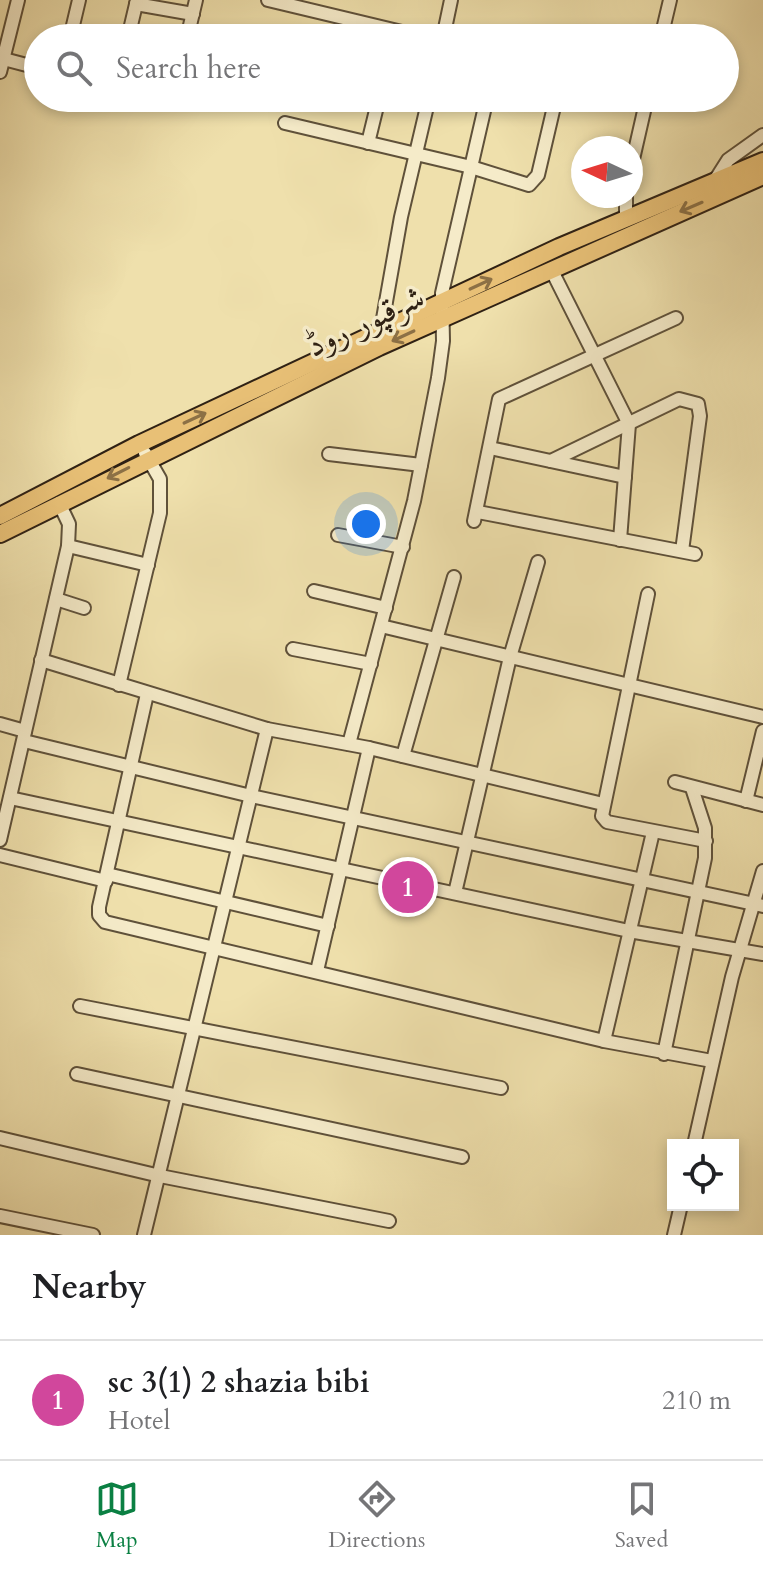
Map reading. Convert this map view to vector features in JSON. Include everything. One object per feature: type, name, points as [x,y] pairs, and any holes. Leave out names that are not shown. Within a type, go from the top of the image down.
[{"type":"main road","name":"شرقپور روڈ","points":[[0,516],[144,451],[626,218],[763,161]]},
{"type":"main road","name":"شرقپور روڈ","points":[[0,534],[59,503],[144,451],[381,330],[552,271],[763,176]]},
{"type":"street","points":[[18,0],[1,63],[24,66]]},
{"type":"street","points":[[73,24],[79,0]]},
{"type":"street","points":[[190,24],[196,0]]},
{"type":"street","points":[[268,0],[356,24]]},
{"type":"street","points":[[446,24],[451,0]]},
{"type":"street","points":[[664,24],[670,0]]},
{"type":"street","points":[[131,24],[136,2],[193,14]]},
{"type":"street","points":[[368,143],[376,112]]},
{"type":"street","points":[[381,330],[426,112]]},
{"type":"street","points":[[349,744],[403,547],[421,465],[438,378],[442,309],[484,112]]},
{"type":"street","points":[[285,123],[534,184],[552,112]]},
{"type":"street","points":[[638,136],[644,112]]},
{"type":"street","points":[[714,182],[728,160],[763,135]]},
{"type":"street","points":[[626,208],[626,218]]},
{"type":"street","points":[[552,271],[629,424],[620,540]]},
{"type":"street","points":[[551,461],[679,399],[698,404],[700,416],[688,552],[476,516],[499,399],[593,353],[676,318]]},
{"type":"street","points":[[490,448],[625,477]]},
{"type":"street","points":[[119,685],[148,565],[162,490],[144,451]]},
{"type":"street","points":[[329,454],[421,465]]},
{"type":"street","points":[[0,840],[68,546],[69,524],[59,503]]},
{"type":"street","points":[[338,535],[403,547]]},
{"type":"street","points":[[68,546],[148,565]]},
{"type":"street","points":[[455,893],[510,657],[538,562]]},
{"type":"street","points":[[403,756],[454,577]]},
{"type":"street","points":[[314,591],[386,608]]},
{"type":"street","points":[[648,594],[631,686],[603,804],[605,821],[706,841]]},
{"type":"street","points":[[56,599],[84,608]]},
{"type":"street","points":[[381,626],[763,717]]},
{"type":"street","points":[[293,649],[371,664]]},
{"type":"street","points":[[41,660],[267,729],[369,748],[603,804]]},
{"type":"street","points":[[147,694],[99,912],[105,922],[604,1041],[712,1061]]},
{"type":"street","points":[[0,724],[25,736],[131,767],[251,796],[759,905]]},
{"type":"street","points":[[144,1235],[267,729]]},
{"type":"street","points":[[746,801],[763,731]]},
{"type":"street","points":[[317,971],[369,748]]},
{"type":"street","points":[[675,782],[763,805]]},
{"type":"street","points":[[664,1054],[700,890],[706,841],[692,788]]},
{"type":"street","points":[[10,798],[629,931],[763,954]]},
{"type":"street","points":[[604,1041],[653,832]]},
{"type":"street","points":[[0,855],[328,926]]},
{"type":"street","points":[[695,1139],[742,949],[759,905],[763,871]]},
{"type":"street","points":[[80,1006],[501,1088]]},
{"type":"street","points":[[77,1074],[462,1157]]},
{"type":"street","points":[[0,1138],[160,1176],[389,1221]]},
{"type":"street","points":[[674,1235],[680,1211]]},
{"type":"street","points":[[0,1216],[93,1235]]},
{"type":"place","name":"sc 3(1) 2 shazia bibi","points":[[408,887]]}]
